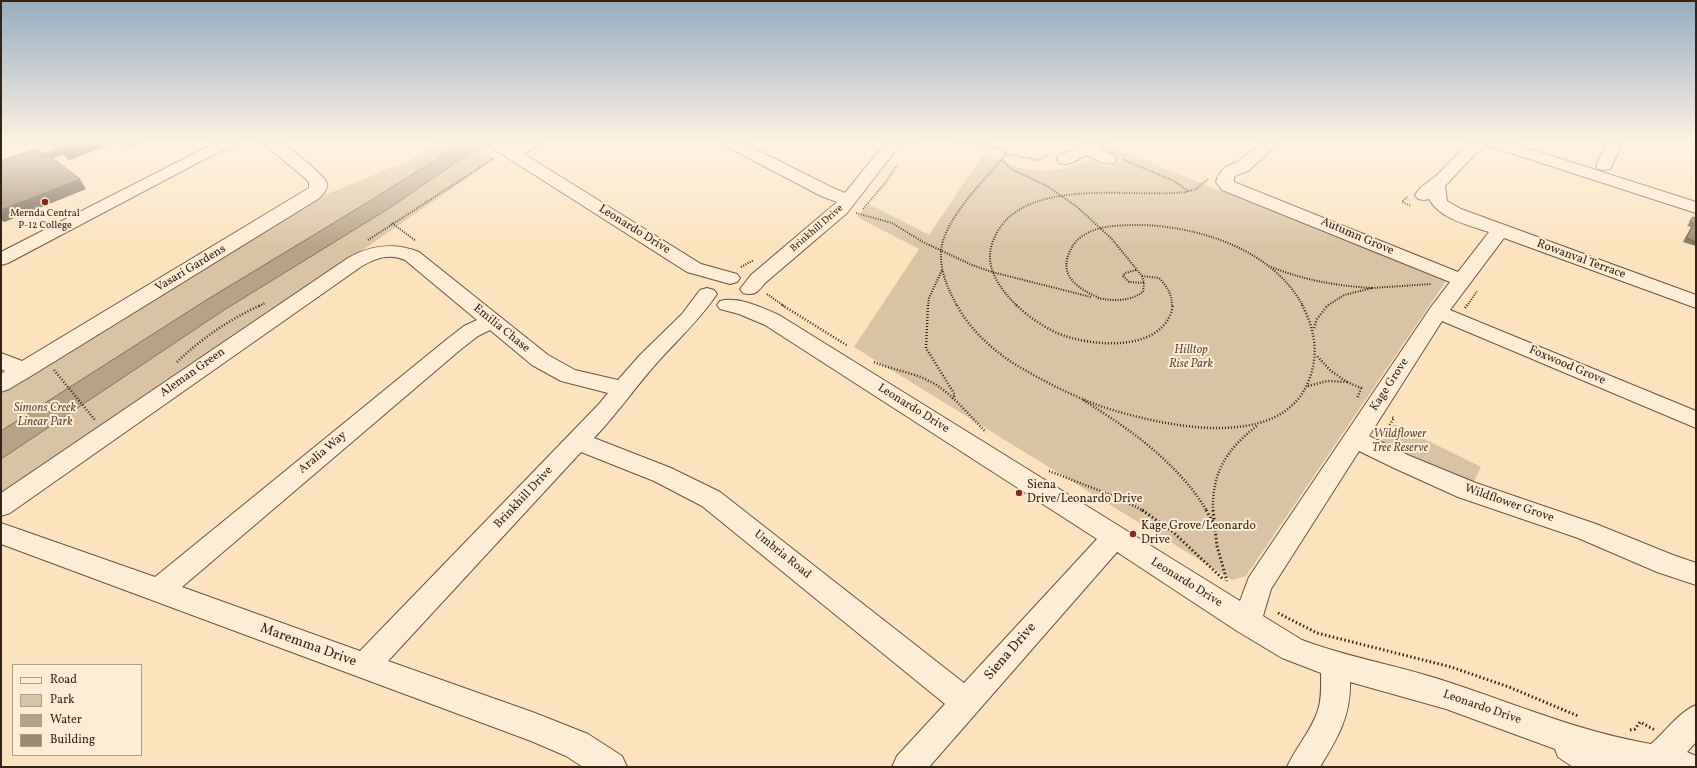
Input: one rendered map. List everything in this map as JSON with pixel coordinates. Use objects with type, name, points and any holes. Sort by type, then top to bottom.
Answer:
[{"type":"street","points":[[1,259],[159,177]]},
{"type":"street","name":"Vasari Gardens","points":[[1,384],[312,195],[318,189],[318,182],[314,177]]},
{"type":"street","name":"Leonardo Drive","points":[[549,177],[694,268],[746,276],[756,302],[772,320]]},
{"type":"street","points":[[798,177],[827,192],[845,205]]},
{"type":"street","name":"Brinkhill Drive","points":[[364,666],[578,441],[653,354],[682,328],[701,304],[712,284],[717,281],[746,276],[781,259],[845,205],[867,177]]},
{"type":"street","name":"Autumn Grove","points":[[1236,177],[1235,179],[1240,188],[1253,195],[1454,276]]},
{"type":"street","name":"Rowanval Terrace","points":[[1444,177],[1436,186],[1435,196],[1437,201],[1448,209],[1467,218],[1696,302]]},
{"type":"street","points":[[1602,177],[1696,208]]},
{"type":"street","points":[[1642,177],[1696,194]]},
{"type":"street","name":"Kage Grove","points":[[1248,604],[1438,312],[1454,276],[1500,230]]},
{"type":"street","name":"Emilia Chase","points":[[389,250],[405,252],[412,256],[522,347],[556,370],[584,380],[623,389]]},
{"type":"street","name":"Aleman Green","points":[[1,506],[355,262],[370,254],[389,250]]},
{"type":"street","name":"Leonardo Drive","points":[[694,268],[712,301],[745,309],[772,320],[1114,537],[1248,604],[1292,649],[1335,665],[1391,678],[1445,694],[1506,715],[1548,732],[1618,754],[1648,762],[1669,760],[1686,767]]},
{"type":"street","name":"Brinkhill Drive","points":[[682,328],[726,305],[741,302],[746,299],[746,276]]},
{"type":"street","name":"Foxwood Grove","points":[[1438,312],[1696,420]]},
{"type":"street","name":"Aralia Way","points":[[158,591],[457,341],[471,331],[491,321]]},
{"type":"street","points":[[1,360],[23,370]]},
{"type":"street","name":"Wildflower Grove","points":[[1355,439],[1402,462],[1467,490],[1587,531],[1666,564],[1696,574]]},
{"type":"street","name":"Umbria Road","points":[[578,441],[668,477],[710,499],[966,703]]},
{"type":"street","name":"Maremma Drive","points":[[1,533],[535,728],[577,745],[611,767]]},
{"type":"street","name":"Siena Drive","points":[[908,767],[1114,537]]},
{"type":"street","name":"Wildflower Grove","points":[[1666,564],[1696,584]]},
{"type":"street","points":[[1303,767],[1334,708],[1335,665]]},
{"type":"street","points":[[1648,762],[1676,742],[1696,719]]},
{"type":"street","name":"Leonardo Drive","points":[[1548,732],[1599,767]]},
{"type":"path","points":[[986,177],[974,191],[949,228],[940,251],[942,270],[950,295],[959,311],[971,326],[990,345],[1034,376],[1076,396],[1118,412],[1153,421],[1184,426],[1243,427],[1260,423],[1283,413],[1298,398],[1307,386],[1315,364],[1316,355],[1314,329],[1310,317],[1294,291],[1267,266],[1242,249],[1222,240],[1182,229],[1141,224],[1101,228],[1078,240],[1072,246],[1067,262],[1067,273],[1075,285],[1086,293],[1099,298]]},
{"type":"path","points":[[845,205],[892,223],[940,251],[992,272],[1113,301],[1132,298],[1143,292],[1144,282],[1142,276],[1101,228],[1063,196],[1029,177]]},
{"type":"path","points":[[1163,177],[1174,181],[1188,191]]},
{"type":"path","points":[[1142,276],[1159,278],[1168,288],[1172,297],[1173,306],[1171,315],[1166,323],[1156,332],[1144,338],[1116,344],[1069,338],[1054,332],[1031,318],[1003,291],[992,272],[990,249],[994,237],[1001,226],[1019,210],[1033,204],[1063,196],[1103,192],[1154,193],[1188,191],[1197,188],[1210,177]]},
{"type":"path","points":[[1407,197],[1402,202],[1416,207]]},
{"type":"path","points":[[392,223],[417,243]]},
{"type":"path","points":[[1267,266],[1288,274],[1322,283],[1372,288]]},
{"type":"path","points":[[942,270],[929,298],[926,348],[955,396],[952,399]]},
{"type":"path","points":[[1136,270],[1125,273],[1123,276],[1131,282],[1144,282]]},
{"type":"path","points":[[746,276],[768,286],[767,295],[850,347]]},
{"type":"path","points":[[1314,329],[1316,320],[1321,312],[1328,305],[1348,294],[1359,290],[1372,288],[1430,284],[1454,276]]},
{"type":"path","points":[[1307,386],[1327,381],[1347,382],[1331,371],[1316,355]]},
{"type":"path","points":[[869,359],[886,367],[919,376],[931,382],[952,399],[990,436]]},
{"type":"path","points":[[50,365],[94,419]]},
{"type":"path","points":[[1076,396],[1120,424],[1151,448],[1189,487],[1205,507],[1213,522]]},
{"type":"path","points":[[1048,470],[1115,497],[1152,516],[1167,526],[1212,570],[1227,582],[1216,543],[1213,522],[1213,490],[1222,463],[1239,439],[1260,423]]},
{"type":"path","points":[[1248,604],[1317,633],[1451,667],[1509,687],[1580,717]]},
{"type":"green space","name":"Simons Creek Linear Park","points":[[369,177],[469,177],[1,498],[1,394],[325,195]]},
{"type":"green space","name":"Hilltop Rise Park","points":[[968,177],[1186,177],[1446,281],[1246,576],[1232,580],[854,347],[919,249],[857,217],[869,204],[929,235]]},
{"type":"green space","name":"Wildflower Tree Reserve","points":[[1394,424],[1481,467],[1472,485],[1380,444]]},
{"type":"water","points":[[409,177],[435,177],[388,209],[224,310],[1,459],[1,431],[208,299]]},
{"type":"building","points":[[1,177],[77,177],[80,179],[1,210]]},
{"type":"building","points":[[1693,217],[1696,218],[1696,242],[1686,238],[1694,224],[1690,222]]},
{"type":"place","name":"Mernda Central P-12 College","points":[[45,202]]},
{"type":"place","name":"Siena Drive/Leonardo Drive","points":[[1019,493]]},
{"type":"place","name":"Kage Grove/Leonardo Drive","points":[[1133,534]]}]
